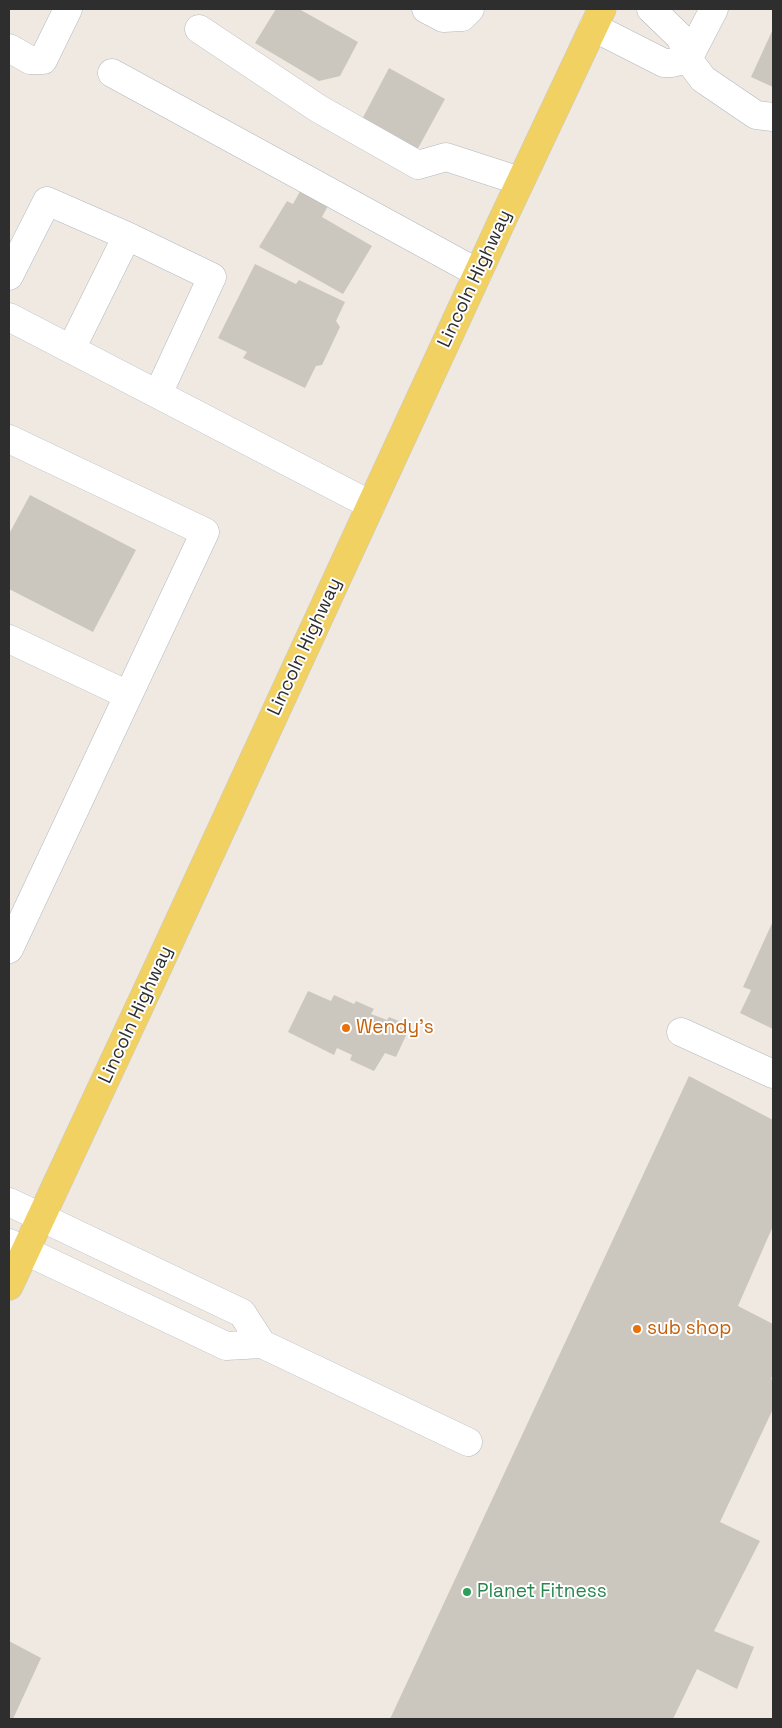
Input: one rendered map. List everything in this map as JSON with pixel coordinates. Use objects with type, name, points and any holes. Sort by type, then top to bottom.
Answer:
[{"type":"main road","name":"Lincoln Highway","points":[[9,1286],[17,1247],[41,1218],[520,181],[598,18]]},
{"type":"lane","points":[[9,48],[30,60],[43,60],[68,9]]},
{"type":"lane","points":[[426,9],[443,18],[462,17],[470,9]]},
{"type":"lane","points":[[651,9],[681,38],[688,59],[702,79],[756,115],[773,117]]},
{"type":"lane","points":[[598,18],[664,63],[672,63],[688,59],[714,9]]},
{"type":"lane","points":[[199,28],[319,109],[418,165],[446,157],[520,181]]},
{"type":"lane","points":[[112,73],[478,273]]},
{"type":"lane","points":[[9,276],[47,201],[127,236],[212,277],[158,394]]},
{"type":"lane","points":[[71,349],[127,236]]},
{"type":"lane","points":[[9,317],[371,504]]},
{"type":"lane","points":[[9,439],[205,532],[9,949]]},
{"type":"lane","points":[[9,639],[128,695]]},
{"type":"lane","points":[[681,1032],[773,1074]]},
{"type":"lane","points":[[9,1202],[242,1313],[262,1344]]},
{"type":"lane","points":[[17,1247],[226,1346],[262,1344],[468,1442]]},
{"type":"building","points":[[276,9],[299,9],[358,42],[340,76],[319,81],[255,43]]},
{"type":"building","points":[[773,29],[773,87],[751,77]]},
{"type":"building","points":[[389,68],[445,99],[416,152],[359,125]]},
{"type":"building","points":[[303,186],[331,200],[322,217],[372,246],[343,294],[259,247],[287,201],[293,204]]},
{"type":"building","points":[[255,264],[296,284],[299,280],[345,302],[336,321],[340,327],[322,365],[316,366],[305,388],[243,358],[247,352],[218,338]]},
{"type":"building","points":[[30,495],[136,550],[93,632],[9,589],[9,534]]},
{"type":"building","points":[[773,921],[773,1029],[740,1013],[751,990],[743,987]]},
{"type":"building","name":"Wendy's","points":[[308,991],[331,1001],[334,995],[354,1004],[356,1001],[374,1009],[371,1014],[387,1020],[389,1017],[399,1021],[398,1026],[408,1031],[396,1057],[385,1053],[374,1071],[350,1060],[352,1055],[337,1048],[334,1055],[288,1032]]},
{"type":"building","points":[[689,1076],[773,1120],[773,1226],[738,1306],[773,1324],[773,1374],[771,1379],[773,1380],[773,1409],[720,1522],[760,1541],[714,1631],[754,1647],[737,1689],[697,1669],[673,1719],[390,1719]]},
{"type":"building","points":[[9,1641],[41,1658],[13,1719],[9,1719]]},
{"type":"place","name":"Wendy's","points":[[346,1028]]},
{"type":"place","name":"sub shop","points":[[637,1329]]},
{"type":"place","name":"Planet Fitness","points":[[467,1592]]}]
